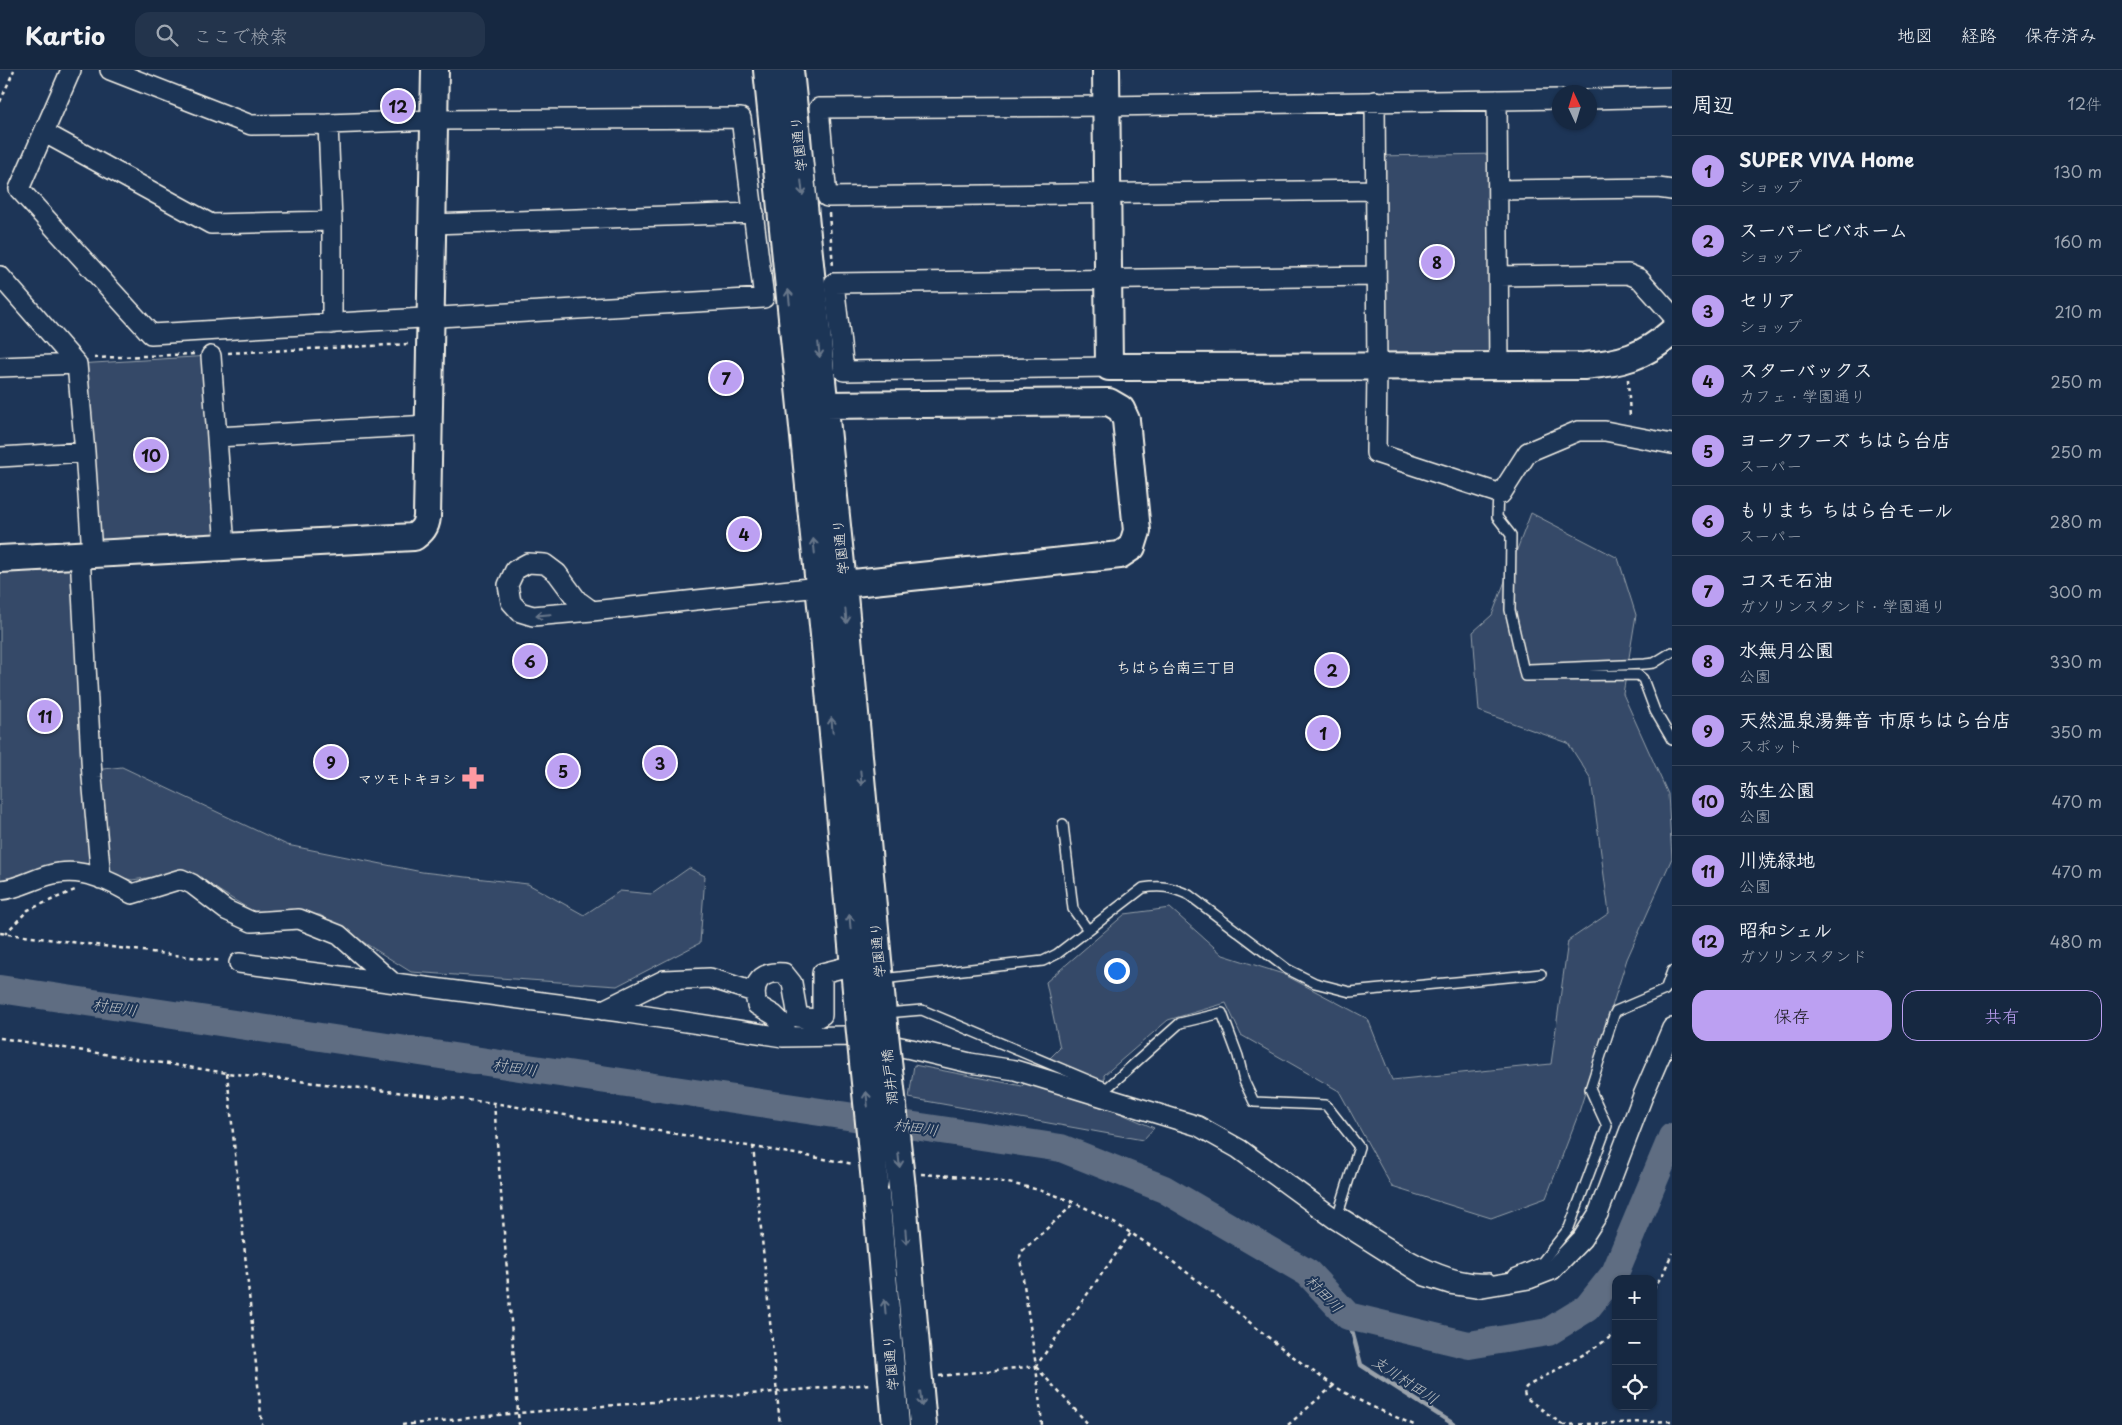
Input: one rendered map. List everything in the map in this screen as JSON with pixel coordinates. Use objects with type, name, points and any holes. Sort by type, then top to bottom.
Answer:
[{"type":"street","points":[[71,70],[19,189],[151,334],[764,298],[741,118],[435,120],[251,125],[110,70]]},
{"type":"street","points":[[0,559],[414,537],[422,532],[426,524],[429,425],[435,120],[434,70]]},
{"type":"street","name":"学園通り","points":[[767,70],[880,979],[875,1020]]},
{"type":"street","name":"学園通り","points":[[790,70],[825,405],[831,586],[854,965],[875,1020]]},
{"type":"street","points":[[1106,70],[1109,367]]},
{"type":"street","points":[[1597,99],[1672,98]]},
{"type":"street","points":[[1375,190],[827,196],[819,108],[1552,99]]},
{"type":"street","points":[[1497,100],[1499,368]]},
{"type":"street","points":[[1375,101],[1376,453],[1501,494],[1528,452],[1578,431],[1605,431],[1670,442]]},
{"type":"street","points":[[328,124],[332,220],[332,324]]},
{"type":"street","points":[[45,133],[211,224],[332,220]]},
{"type":"street","points":[[1498,190],[1658,188],[1672,190]]},
{"type":"street","points":[[432,224],[754,213]]},
{"type":"street","points":[[1499,276],[1628,274],[1640,279],[1672,315]]},
{"type":"street","points":[[0,276],[77,364],[85,452],[92,777],[101,879]]},
{"type":"street","points":[[1376,276],[834,283],[844,371],[1109,367],[1499,368],[1584,366],[1627,360],[1660,343],[1672,332]]},
{"type":"street","points":[[212,356],[225,547]]},
{"type":"street","points":[[0,368],[77,364]]},
{"type":"street","points":[[592,611],[1120,555],[1132,547],[1137,531],[1126,420],[1121,408],[1109,402],[825,405]]},
{"type":"street","points":[[217,438],[429,425]]},
{"type":"street","points":[[0,457],[85,452]]},
{"type":"street","points":[[0,890],[11,889],[59,872],[80,874],[110,881],[132,894],[181,879],[192,884],[226,910],[252,922],[299,918],[339,935],[392,982]]},
{"type":"street","points":[[239,963],[603,1010],[783,1037],[846,1036],[970,1063],[1015,1070],[1099,1094],[1198,1126],[1239,1149],[1335,1220],[1425,1276],[1450,1284],[1477,1288],[1529,1279],[1552,1270],[1582,1239],[1598,1214],[1644,1093],[1672,1028]]},
{"type":"street","points":[[783,1037],[785,1026],[774,1015],[757,1005],[754,992],[760,979],[773,972],[784,973],[792,983],[798,1017],[815,1019],[822,1014],[822,973],[854,965]]},
{"type":"street","points":[[603,1010],[664,980],[710,978],[754,992]]},
{"type":"street","name":"潤井戸橋","points":[[875,1020],[907,1180],[923,1425]]},
{"type":"street","name":"潤井戸橋","points":[[875,1020],[875,1182]]},
{"type":"street","name":"学園通り","points":[[875,1182],[896,1425]]},
{"type":"lane","points":[[1498,493],[1497,517],[1511,535],[1510,610],[1525,676],[1638,675],[1643,679],[1655,711],[1672,740]]},
{"type":"lane","points":[[1529,669],[1654,663],[1672,652]]},
{"type":"lane","points":[[1062,824],[1073,909],[1088,930]]},
{"type":"lane","points":[[880,979],[1043,961],[1057,954],[1143,888],[1160,885],[1175,889],[1189,896],[1287,969],[1315,983],[1350,992],[1541,974]]},
{"type":"lane","points":[[875,1020],[922,1010],[1107,1088],[1180,1023],[1222,1013],[1238,1056],[1244,1081],[1254,1102],[1326,1105],[1359,1148],[1339,1211],[1419,1259],[1445,1272],[1481,1279],[1503,1277],[1518,1273],[1542,1262],[1569,1228],[1607,1126],[1607,1121],[1592,1096],[1590,1089],[1614,1015],[1616,1011],[1664,990],[1672,971]]},
{"type":"path","points":[[0,102],[14,70]]},
{"type":"path","points":[[827,196],[834,283]]},
{"type":"path","points":[[1627,360],[1630,436]]},
{"type":"path","points":[[5,934],[28,910],[101,879]]},
{"type":"path","points":[[0,933],[239,963]]},
{"type":"path","points":[[0,1038],[226,1073],[494,1103],[854,1164]]},
{"type":"path","points":[[226,1073],[262,1425]]},
{"type":"path","points":[[494,1103],[519,1425]]},
{"type":"path","points":[[753,1146],[780,1425]]},
{"type":"path","points":[[907,1180],[970,1177],[1015,1185],[1075,1203],[1131,1233],[1168,1257],[1231,1308],[1334,1386],[1371,1406],[1414,1425]]},
{"type":"path","points":[[1042,1425],[1036,1366],[1020,1258],[1021,1252],[1025,1248],[1075,1203]]},
{"type":"path","points":[[1036,1366],[1131,1233]]},
{"type":"path","points":[[1657,1283],[1672,1253]]},
{"type":"path","points":[[1612,1335],[1593,1349],[1526,1387],[1524,1391],[1525,1397],[1563,1425],[1672,1421]]},
{"type":"path","points":[[1036,1366],[1089,1425]]},
{"type":"path","points":[[1288,1425],[1334,1386]]},
{"type":"path","points":[[402,1425],[776,1390]]},
{"type":"shaded area","points":[[1498,154],[1499,368],[1377,368],[1375,156]]},
{"type":"shaded area","points":[[211,356],[225,547],[92,553],[77,364]]},
{"type":"shaded area","points":[[1531,513],[1618,558],[1636,615],[1623,694],[1668,794],[1672,858],[1627,959],[1578,1115],[1546,1198],[1491,1218],[1392,1187],[1339,1091],[1241,1035],[1226,1003],[1168,1020],[1104,1075],[1106,1107],[1154,1128],[1143,1140],[909,1098],[914,1065],[1022,1086],[1060,1048],[1046,982],[1125,914],[1170,908],[1223,955],[1283,974],[1368,1019],[1392,1080],[1551,1064],[1568,941],[1609,913],[1591,779],[1568,743],[1479,711],[1473,632],[1492,615]]},
{"type":"shaded area","points":[[80,554],[94,770],[122,767],[287,845],[422,872],[528,884],[584,915],[620,891],[652,894],[689,868],[705,876],[700,943],[617,986],[411,972],[320,915],[252,911],[189,872],[132,880],[101,873],[59,873],[0,890],[0,559]]},
{"type":"waterway","name":"村田川","points":[[0,989],[1061,1148],[1164,1189],[1308,1273],[1348,1316],[1469,1345],[1548,1332],[1587,1308],[1615,1273],[1672,1137]]},
{"type":"waterway","name":"支川村田川","points":[[1348,1316],[1361,1365],[1455,1425]]},
{"type":"place","name":"昭和シェル","points":[[398,106]]},
{"type":"place","name":"水無月公園","points":[[1437,262]]},
{"type":"place","name":"コスモ石油","points":[[726,378]]},
{"type":"place","name":"弥生公園","points":[[151,455]]},
{"type":"place","name":"スターバックス","points":[[744,534]]},
{"type":"place","name":"もりまち ちはら台モール","points":[[530,661]]},
{"type":"place","name":"スーパービバホーム","points":[[1332,670]]},
{"type":"place","name":"川焼緑地","points":[[45,716]]},
{"type":"place","name":"SUPER VIVA Home","points":[[1323,733]]},
{"type":"place","name":"天然温泉湯舞音 市原ちはら台店","points":[[331,762]]},
{"type":"place","name":"セリア","points":[[660,763]]},
{"type":"place","name":"ヨークフーズ ちはら台店","points":[[563,771]]},
{"type":"place","name":"マツモトキヨシ","points":[[473,778]]},
{"type":"district","name":"ちはら台南三丁目","points":[[1176,666]]}]
